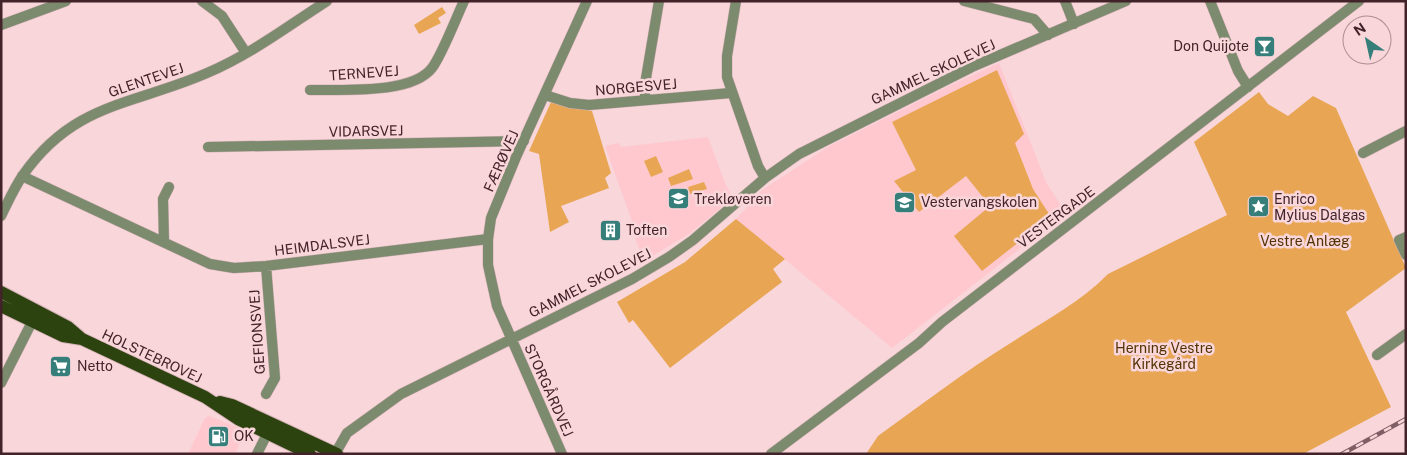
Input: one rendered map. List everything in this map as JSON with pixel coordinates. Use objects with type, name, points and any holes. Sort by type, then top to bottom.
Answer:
[{"type":"main road","name":"HOLSTEBROVEJ","points":[[1,292],[35,316]]},
{"type":"main road","name":"HOLSTEBROVEJ","points":[[1,306],[68,327],[82,339],[210,400],[240,420],[270,429],[335,454]]},
{"type":"main road","name":"HOLSTEBROVEJ","points":[[270,429],[310,454]]},
{"type":"street","points":[[1,25],[66,1]]},
{"type":"street","points":[[202,1],[222,16],[246,54]]},
{"type":"street","name":"GLENTEVEJ","points":[[1,216],[22,176],[50,144],[98,111],[208,73],[246,54],[327,1]]},
{"type":"street","name":"TERNEVEJ","points":[[310,90],[380,88],[406,84],[420,76],[432,68],[464,1]]},
{"type":"street","name":"FÆRØVEJ","points":[[511,338],[494,294],[488,265],[488,239],[491,218],[587,1]]},
{"type":"street","points":[[645,100],[645,84],[659,1]]},
{"type":"street","points":[[736,1],[727,56],[727,77],[758,166],[765,178]]},
{"type":"street","points":[[964,1],[1034,19],[1048,35]]},
{"type":"street","points":[[1065,1],[1074,24]]},
{"type":"street","name":"GAMMEL SKOLEVEJ","points":[[335,454],[347,433],[401,394],[632,279],[669,257],[693,240],[765,178],[799,154],[972,67],[1126,1]]},
{"type":"street","points":[[1210,1],[1238,71],[1248,87]]},
{"type":"street","name":"VESTERGADE","points":[[771,454],[919,343],[942,322],[1359,1]]},
{"type":"street","name":"NORGESVEJ","points":[[545,95],[570,104],[589,105],[731,92]]},
{"type":"street","points":[[1363,153],[1406,131]]},
{"type":"street","name":"VIDARSVEJ","points":[[208,147],[524,141]]},
{"type":"street","name":"HEIMDALSVEJ","points":[[22,176],[210,264],[234,268],[266,266],[488,239]]},
{"type":"street","points":[[164,242],[163,199],[169,187]]},
{"type":"street","points":[[1406,236],[1399,240],[1406,255]]},
{"type":"street","name":"GEFIONSVEJ","points":[[266,266],[275,378],[266,394]]},
{"type":"street","points":[[1,382],[35,316]]},
{"type":"street","points":[[1377,355],[1406,334]]},
{"type":"street","name":"STORGÅRDVEJ","points":[[511,338],[562,454]]},
{"type":"street","points":[[257,454],[270,429]]},
{"type":"shaded area","name":"Vestervangskolen","points":[[999,63],[1047,184],[1066,213],[892,348],[736,219],[762,190],[828,147]]},
{"type":"shaded area","name":"Trekløveren","points":[[708,137],[726,185],[733,198],[689,234],[644,261],[630,225],[633,224],[605,146],[619,143],[621,147]]},
{"type":"shaded area","points":[[209,416],[239,428],[240,443],[235,454],[188,454],[205,418]]},
{"type":"green space","points":[[442,7],[446,13],[438,18],[441,23],[419,34],[414,25]]},
{"type":"green space","points":[[997,70],[1024,134],[1015,143],[1033,189],[1051,217],[982,271],[954,236],[990,206],[966,176],[919,212],[894,181],[916,170],[892,122]]},
{"type":"green space","name":"Herning Vestre Kirkegård","points":[[1259,92],[1268,104],[1288,116],[1313,96],[1336,108],[1406,268],[1346,312],[1391,407],[1303,454],[866,454],[878,436],[976,366],[1073,303],[1108,274],[1227,215],[1194,142]]},
{"type":"green space","points":[[551,102],[592,111],[611,173],[605,178],[609,188],[561,206],[569,222],[550,232],[539,154],[529,151]]},
{"type":"green space","points":[[656,156],[663,172],[651,177],[644,161]]},
{"type":"green space","points":[[689,169],[693,179],[671,186],[668,178]]},
{"type":"green space","points":[[704,182],[707,189],[690,194],[688,187]]},
{"type":"green space","points":[[736,219],[785,259],[773,269],[782,282],[670,368],[633,320],[629,323],[617,302],[685,262]]},
{"type":"railway","points":[[1342,454],[1406,419]]},
{"type":"place","name":"Don Quijote","points":[[1265,46]]},
{"type":"place","name":"Trekløveren","points":[[678,199]]},
{"type":"place","name":"Vestervangskolen","points":[[905,202]]},
{"type":"place","name":"Enrico Mylius Dalgas","points":[[1258,207]]},
{"type":"place","name":"Toften","points":[[610,230]]},
{"type":"place","name":"Netto","points":[[61,366]]},
{"type":"place","name":"OK","points":[[218,436]]},
{"type":"park label","name":"Vestre Anlæg","points":[[1305,241]]}]
